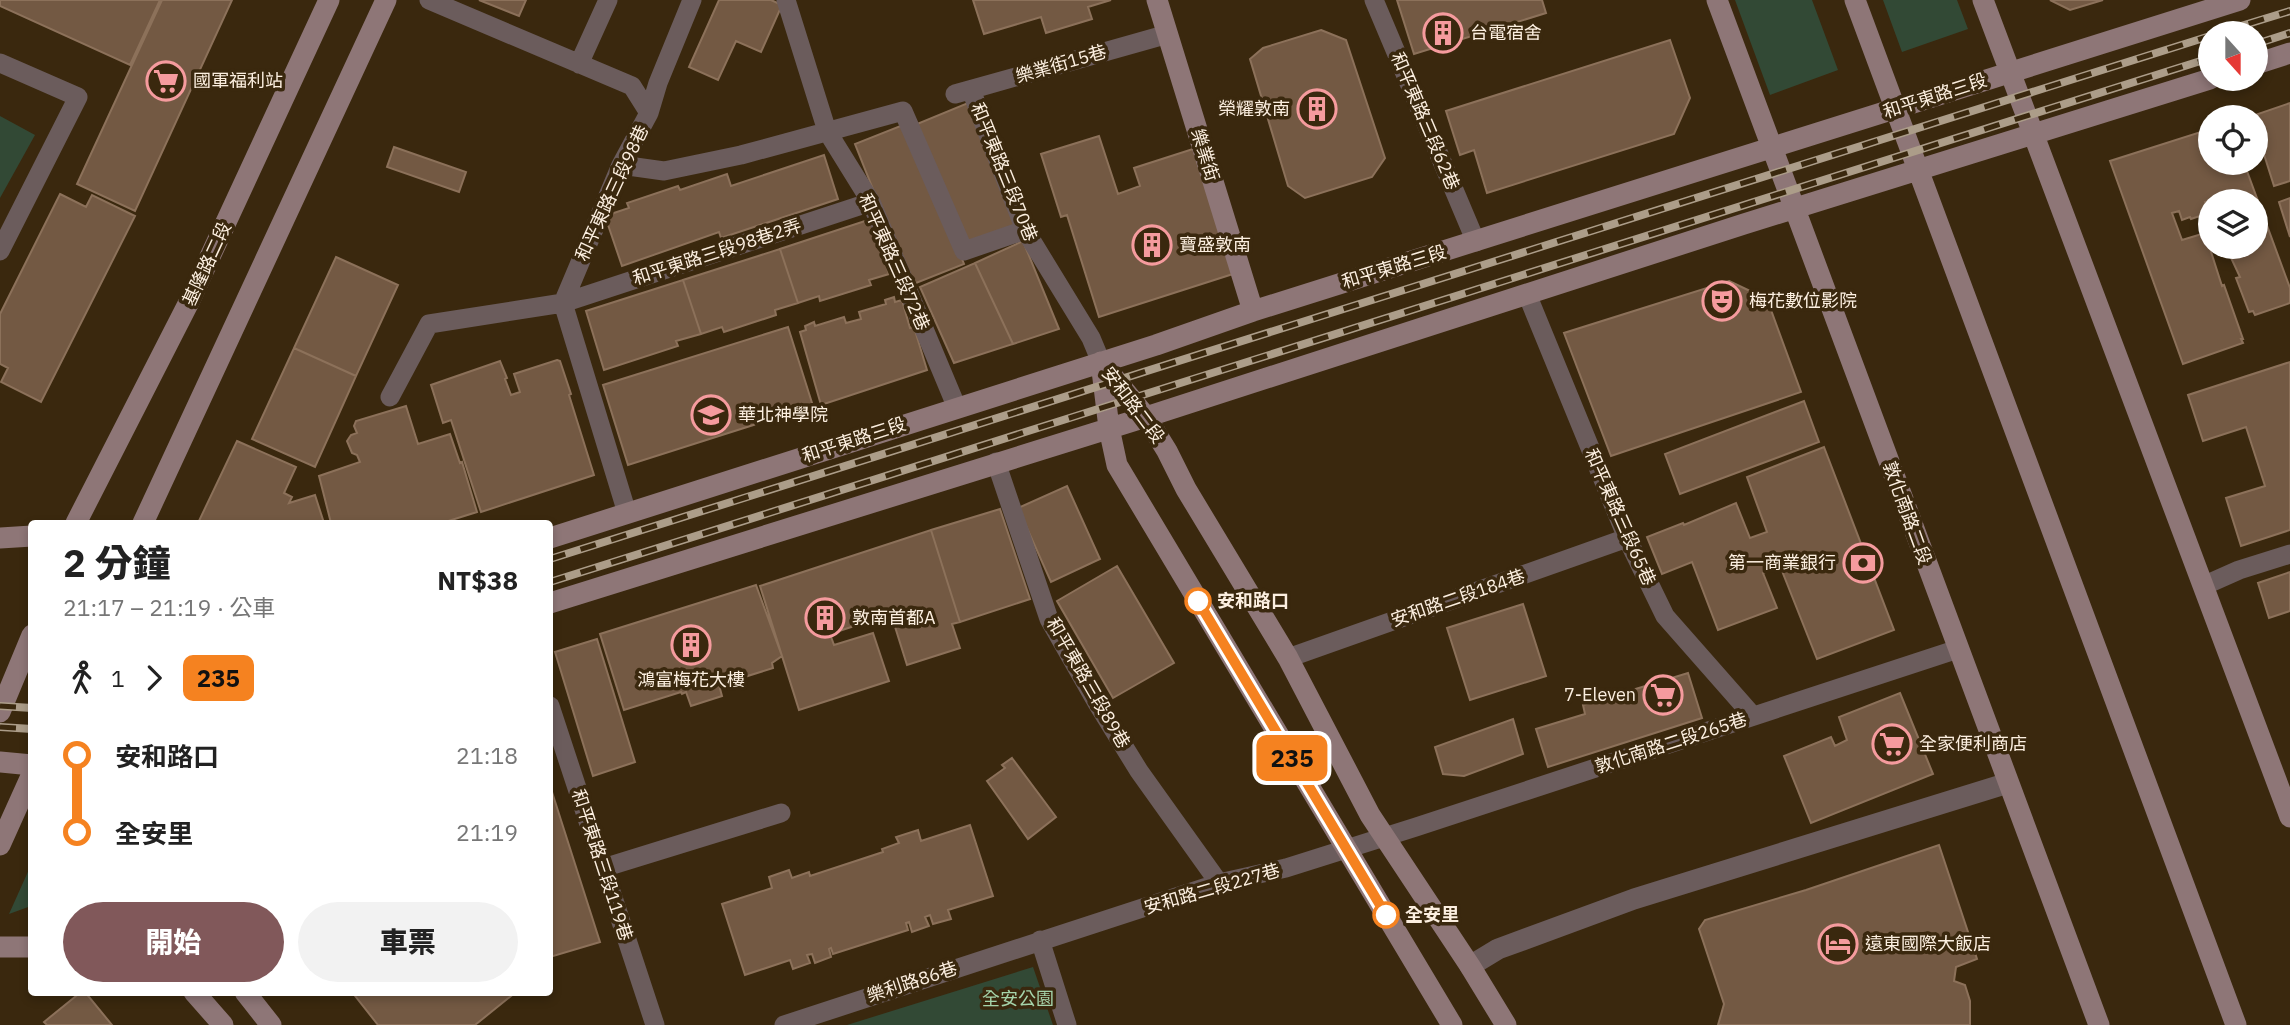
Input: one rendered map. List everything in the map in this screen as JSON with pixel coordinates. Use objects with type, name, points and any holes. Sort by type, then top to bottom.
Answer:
[{"type":"main road","name":"基隆路二段","points":[[78,520],[189,302],[329,0]]},
{"type":"main road","points":[[145,520],[386,0]]},
{"type":"main road","name":"樂業街","points":[[1157,0],[1253,311]]},
{"type":"main road","name":"敦化南路二段","points":[[1717,0],[2099,1025]]},
{"type":"main road","points":[[1855,0],[2236,1025]]},
{"type":"main road","points":[[1983,0],[2203,586],[2288,804]]},
{"type":"main road","name":"和平東路三段","points":[[553,537],[1156,345],[1253,311],[2240,0]]},
{"type":"main road","points":[[2268,60],[2290,53]]},
{"type":"main road","points":[[553,602],[2198,83]]},
{"type":"main road","name":"安和路二段","points":[[1101,362],[1146,417],[1167,451],[1186,489],[1289,658],[1384,837],[1506,1025]]},
{"type":"main road","name":"安和路二段","points":[[1101,362],[1109,428],[1117,465],[1452,1025]]},
{"type":"main road","points":[[0,538],[28,536]]},
{"type":"main road","points":[[0,712],[28,646]]},
{"type":"main road","points":[[0,762],[28,765]]},
{"type":"main road","points":[[0,845],[28,783]]},
{"type":"main road","points":[[0,947],[28,947]]},
{"type":"main road","points":[[198,996],[223,1025]]},
{"type":"main road","points":[[248,996],[271,1025]]},
{"type":"street","points":[[1470,966],[1498,949],[1634,899],[2008,783]]},
{"type":"lane","name":"和平東路三段98巷","points":[[429,0],[632,86],[649,113],[621,165],[563,303]]},
{"type":"lane","points":[[579,64],[608,0]]},
{"type":"lane","points":[[649,113],[658,83],[692,0]]},
{"type":"lane","name":"和平東路三段72巷","points":[[786,0],[827,131],[871,202],[957,408]]},
{"type":"lane","name":"和平東路三段62巷","points":[[1374,0],[1476,242]]},
{"type":"lane","name":"樂業街15巷","points":[[963,92],[1168,34]]},
{"type":"lane","points":[[0,63],[78,97],[0,251]]},
{"type":"lane","name":"和平東路三段70巷","points":[[963,92],[1024,230],[1091,338],[1101,362]]},
{"type":"lane","points":[[621,165],[664,171],[741,155],[903,111],[964,251],[1024,230]]},
{"type":"lane","name":"和平東路三段98巷2弄","points":[[390,397],[429,324],[563,303],[871,202]]},
{"type":"lane","name":"和平東路三段65巷","points":[[1527,294],[1627,538],[1665,616],[1753,716]]},
{"type":"lane","points":[[563,303],[627,513]]},
{"type":"lane","name":"和平東路三段89巷","points":[[996,462],[1049,620],[1139,771],[1219,883]]},
{"type":"lane","name":"安和路二段184巷","points":[[1289,658],[1627,538]]},
{"type":"lane","points":[[2203,586],[2239,570],[2290,554]]},
{"type":"lane","name":"敦化南路二段265巷","points":[[1384,837],[1958,649]]},
{"type":"lane","name":"和平東路三段119巷","points":[[553,715],[655,1025]]},
{"type":"lane","points":[[603,868],[781,813]]},
{"type":"lane","name":"安和路二段227巷","points":[[1040,940],[1219,883],[1286,868],[1384,837]]},
{"type":"lane","points":[[1040,940],[1066,1025]]},
{"type":"lane","name":"樂利路86巷","points":[[784,1025],[1040,940]]},
{"type":"green space","points":[[1735,0],[1812,0],[1838,70],[1770,95]]},
{"type":"green space","points":[[1883,0],[1957,0],[1968,29],[1902,52]]},
{"type":"green space","points":[[0,116],[35,135],[0,198]]},
{"type":"green space","points":[[28,872],[28,907],[9,914]]},
{"type":"green space","name":"全安公園","points":[[1033,967],[1053,1025],[847,1025]]},
{"type":"building","points":[[0,0],[160,0],[130,65],[0,6]]},
{"type":"building","points":[[162,0],[232,0],[135,211],[77,184]]},
{"type":"building","points":[[479,0],[526,0],[519,16]]},
{"type":"building","points":[[719,0],[771,0],[782,5],[761,52],[736,41],[718,80],[689,67]]},
{"type":"building","points":[[973,0],[1111,0],[1088,7],[1092,19],[1046,33],[1041,17],[984,34]]},
{"type":"building","name":"台電宿舍","points":[[1397,0],[1542,0],[1546,13],[1414,54]]},
{"type":"building","points":[[2050,0],[2103,0],[2070,10]]},
{"type":"building","name":"榮耀敦南","points":[[1321,30],[1346,40],[1385,158],[1372,177],[1305,198],[1288,186],[1250,59],[1263,48]]},
{"type":"building","points":[[1670,40],[1690,98],[1674,134],[1487,193],[1474,150],[1460,155],[1446,111]]},
{"type":"building","points":[[968,103],[1019,224],[965,248],[917,124]]},
{"type":"building","points":[[2290,103],[2290,181],[2274,186],[2268,167],[2268,111]]},
{"type":"building","points":[[908,123],[964,264],[911,285],[855,144]]},
{"type":"building","points":[[2198,133],[2198,175],[2248,175],[2254,189],[2198,189],[2198,217],[2182,220],[2179,211],[2172,213],[2182,240],[2198,235],[2198,259],[2213,259],[2243,343],[2183,364],[2110,161]]},
{"type":"building","name":"寶盛敦南","points":[[1099,136],[1118,194],[1140,186],[1134,168],[1196,148],[1236,273],[1099,317],[1067,215],[1061,217],[1041,154]]},
{"type":"building","points":[[394,147],[466,172],[459,192],[387,167]]},
{"type":"building","points":[[824,155],[838,199],[721,238],[719,232],[622,266],[605,216],[629,208],[627,203],[678,186],[680,190],[727,174],[731,186]]},
{"type":"building","points":[[60,194],[86,207],[92,195],[135,216],[41,402],[1,382],[8,368],[0,364],[0,314]]},
{"type":"building","points":[[2290,198],[2290,237],[2279,202]]},
{"type":"building","points":[[871,219],[889,274],[869,280],[871,285],[820,301],[819,296],[798,303],[780,249]]},
{"type":"building","points":[[2268,228],[2290,288],[2290,303],[2255,315],[2253,311],[2249,312],[2236,278],[2240,277],[2232,259],[2268,259]]},
{"type":"building","points":[[1023,241],[1059,329],[1013,344],[975,263]]},
{"type":"building","points":[[780,249],[798,303],[775,310],[776,315],[724,332],[722,327],[701,334],[683,280]]},
{"type":"building","points":[[336,257],[398,285],[356,376],[294,348]]},
{"type":"building","points":[[975,263],[1013,344],[954,363],[920,287]]},
{"type":"building","points":[[683,280],[701,334],[676,341],[678,346],[604,370],[586,311]]},
{"type":"building","points":[[1729,281],[1767,299],[1801,392],[1611,456],[1564,333]]},
{"type":"building","points":[[894,297],[895,302],[902,300],[910,328],[914,327],[927,370],[821,405],[800,332],[814,322],[815,326],[844,317],[846,323],[861,319],[859,312],[886,304],[885,300]]},
{"type":"building","points":[[788,327],[813,406],[628,465],[603,385]]},
{"type":"building","points":[[294,348],[356,376],[315,467],[252,439]]},
{"type":"building","points":[[500,361],[511,395],[520,392],[514,374],[560,361],[571,394],[569,395],[594,475],[481,512],[451,420],[443,423],[431,385]]},
{"type":"building","points":[[2290,362],[2290,530],[2241,546],[2226,498],[2265,486],[2246,427],[2203,441],[2188,395]]},
{"type":"building","points":[[1804,401],[1819,442],[1680,494],[1665,454]]},
{"type":"building","points":[[406,406],[418,444],[450,434],[460,463],[462,462],[477,512],[452,520],[330,520],[319,476],[360,462],[347,441],[351,435],[357,433],[354,426],[356,421]]},
{"type":"building","points":[[237,441],[296,467],[284,493],[292,497],[289,503],[315,495],[323,520],[199,520]]},
{"type":"building","points":[[1824,447],[1894,630],[1817,659],[1780,566],[1763,573],[1777,608],[1718,630],[1692,562],[1662,574],[1647,537],[1736,503],[1750,538],[1767,532],[1747,477]]},
{"type":"building","points":[[1067,486],[1100,559],[1051,582],[1018,508]]},
{"type":"building","points":[[1000,509],[1030,599],[960,622],[931,530]]},
{"type":"building","name":"敦南首都A","points":[[931,530],[960,622],[952,624],[960,648],[907,665],[891,614],[830,634],[834,645],[873,633],[889,681],[799,710],[760,586]]},
{"type":"building","points":[[1117,566],[1174,663],[1113,698],[1057,601]]},
{"type":"building","points":[[2290,572],[2290,611],[2269,618],[2258,583]]},
{"type":"building","name":"鴻富梅花大樓","points":[[756,585],[782,656],[772,663],[773,668],[719,685],[722,696],[691,706],[686,692],[681,692],[624,710],[600,634]]},
{"type":"building","points":[[1523,604],[1546,676],[1470,700],[1447,628]]},
{"type":"building","points":[[597,639],[635,762],[593,776],[555,652]]},
{"type":"building","points":[[1688,673],[1702,718],[1548,767],[1536,729],[1585,714],[1583,705]]},
{"type":"building","points":[[1900,693],[1933,774],[1811,823],[1784,756],[1831,737],[1835,746],[1847,740],[1839,717]]},
{"type":"building","points":[[1513,719],[1523,754],[1464,776],[1443,774],[1435,747]]},
{"type":"building","points":[[1012,758],[1056,817],[1028,839],[987,781],[1005,768],[1002,765]]},
{"type":"building","points":[[553,795],[600,942],[553,956]]},
{"type":"building","points":[[970,825],[993,896],[948,910],[951,919],[933,924],[930,915],[925,917],[929,926],[912,932],[909,922],[906,923],[908,930],[833,954],[831,948],[831,957],[815,963],[812,954],[807,955],[810,963],[793,969],[790,960],[745,975],[722,904],[772,888],[769,877],[789,870],[792,878],[809,872],[810,876],[883,852],[882,849],[899,843],[896,837],[918,830],[921,841]]},
{"type":"building","name":"遠東國際大飯店","points":[[1939,845],[1977,959],[1956,967],[1954,981],[1965,985],[1970,1001],[1970,1025],[1718,1025],[1724,1004],[1699,929],[1705,920],[1806,890]]},
{"type":"building","points":[[76,996],[88,996],[112,1025],[47,1025],[44,1022]]},
{"type":"building","points":[[355,996],[511,996],[475,1025],[378,1025]]},
{"type":"railway","points":[[2257,21],[2290,11]]},
{"type":"railway","points":[[2268,40],[2290,33]]},
{"type":"railway","points":[[553,558],[2198,40]]},
{"type":"railway","points":[[553,581],[2198,62]]},
{"type":"railway","points":[[0,706],[28,708]]},
{"type":"railway","points":[[0,727],[28,729]]},
{"type":"bus line","name":"235","points":[[1198,601],[1386,915]]},
{"type":"place","name":"台電宿舍","points":[[1443,33]]},
{"type":"place","name":"國軍福利站","points":[[166,81]]},
{"type":"place","name":"榮耀敦南","points":[[1317,109]]},
{"type":"place","name":"寶盛敦南","points":[[1152,245]]},
{"type":"place","name":"梅花數位影院","points":[[1722,301]]},
{"type":"place","name":"華北神學院","points":[[711,415]]},
{"type":"place","name":"第一商業銀行","points":[[1863,563]]},
{"type":"place","name":"安和路口","points":[[1198,601]]},
{"type":"place","name":"敦南首都A","points":[[825,618]]},
{"type":"place","name":"鴻富梅花大樓","points":[[691,645]]},
{"type":"place","name":"7-Eleven","points":[[1663,695]]},
{"type":"place","name":"全家便利商店","points":[[1892,744]]},
{"type":"place","name":"全安里","points":[[1386,915]]},
{"type":"place","name":"遠東國際大飯店","points":[[1838,944]]}]
